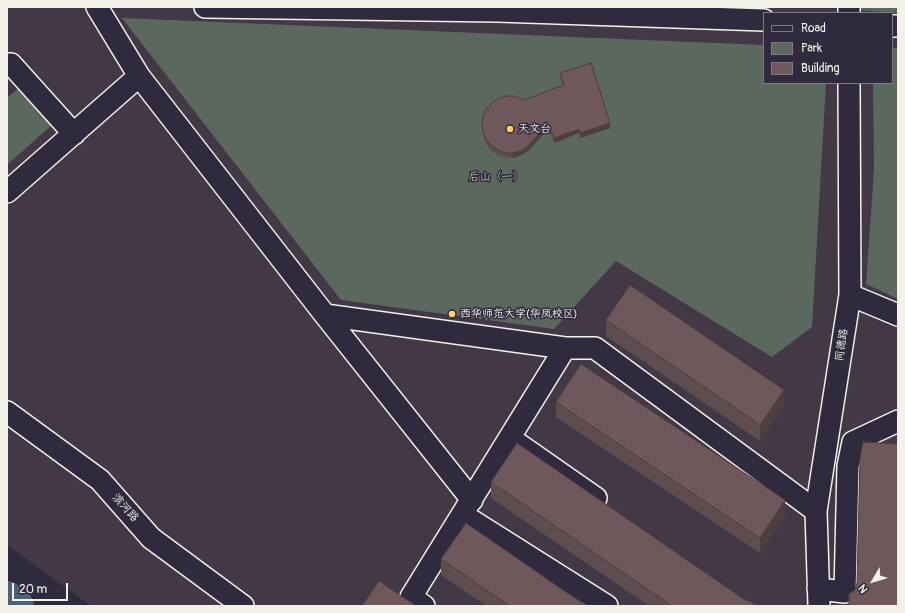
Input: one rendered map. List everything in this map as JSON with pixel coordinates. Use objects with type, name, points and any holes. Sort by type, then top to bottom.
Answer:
[{"type":"street","points":[[97,7],[139,76],[325,315],[467,508],[607,606]]},
{"type":"street","points":[[205,7],[497,9],[763,20]]},
{"type":"street","points":[[7,64],[11,64],[74,134]]},
{"type":"street","points":[[7,192],[139,76]]},
{"type":"street","name":"同德路","points":[[819,597],[816,511],[850,295],[849,84]]},
{"type":"street","points":[[850,295],[898,315]]},
{"type":"street","points":[[325,315],[565,348],[595,348],[816,511]]},
{"type":"street","points":[[424,606],[411,597],[565,348]]},
{"type":"street","name":"滨河路","points":[[7,412],[100,480],[151,538],[243,606]]},
{"type":"street","points":[[819,597],[845,592],[848,466],[853,442],[898,421]]},
{"type":"street","points":[[510,438],[615,511]]},
{"type":"shaded area","name":"西华师范大学(华凤校区)","points":[[7,7],[898,7],[898,606],[91,606],[7,545]]},
{"type":"green space","points":[[858,7],[898,7],[898,13],[893,12],[858,10]]},
{"type":"green space","name":"后山（一）","points":[[122,18],[763,45],[763,84],[826,84],[812,327],[772,357],[616,261],[554,329],[341,300]]},
{"type":"green space","points":[[893,48],[898,48],[898,299],[866,284],[874,170],[873,84],[893,84]]},
{"type":"green space","points":[[21,86],[54,123],[7,165],[7,98]]},
{"type":"building","points":[[591,63],[610,123],[580,133],[579,129],[554,138],[548,124],[528,146],[521,151],[513,153],[505,153],[498,150],[486,139],[483,132],[483,116],[487,108],[492,103],[499,98],[507,96],[515,96],[524,100],[564,85],[560,73]]},
{"type":"building","points":[[630,285],[784,390],[760,425],[606,320]]},
{"type":"building","points":[[581,364],[785,500],[760,538],[556,402]]},
{"type":"building","points":[[863,442],[898,444],[898,606],[849,605],[849,594],[855,590],[857,583],[860,458]]},
{"type":"building","points":[[517,443],[745,600],[756,606],[672,606],[491,482]]},
{"type":"building","points":[[466,523],[586,606],[510,606],[441,559]]},
{"type":"building","points":[[379,581],[416,606],[362,606]]},
{"type":"waterway","points":[[7,598],[17,606]]},
{"type":"place","name":"天文台","points":[[510,129]]},
{"type":"place","name":"西华师范大学(华凤校区)","points":[[452,314]]}]
